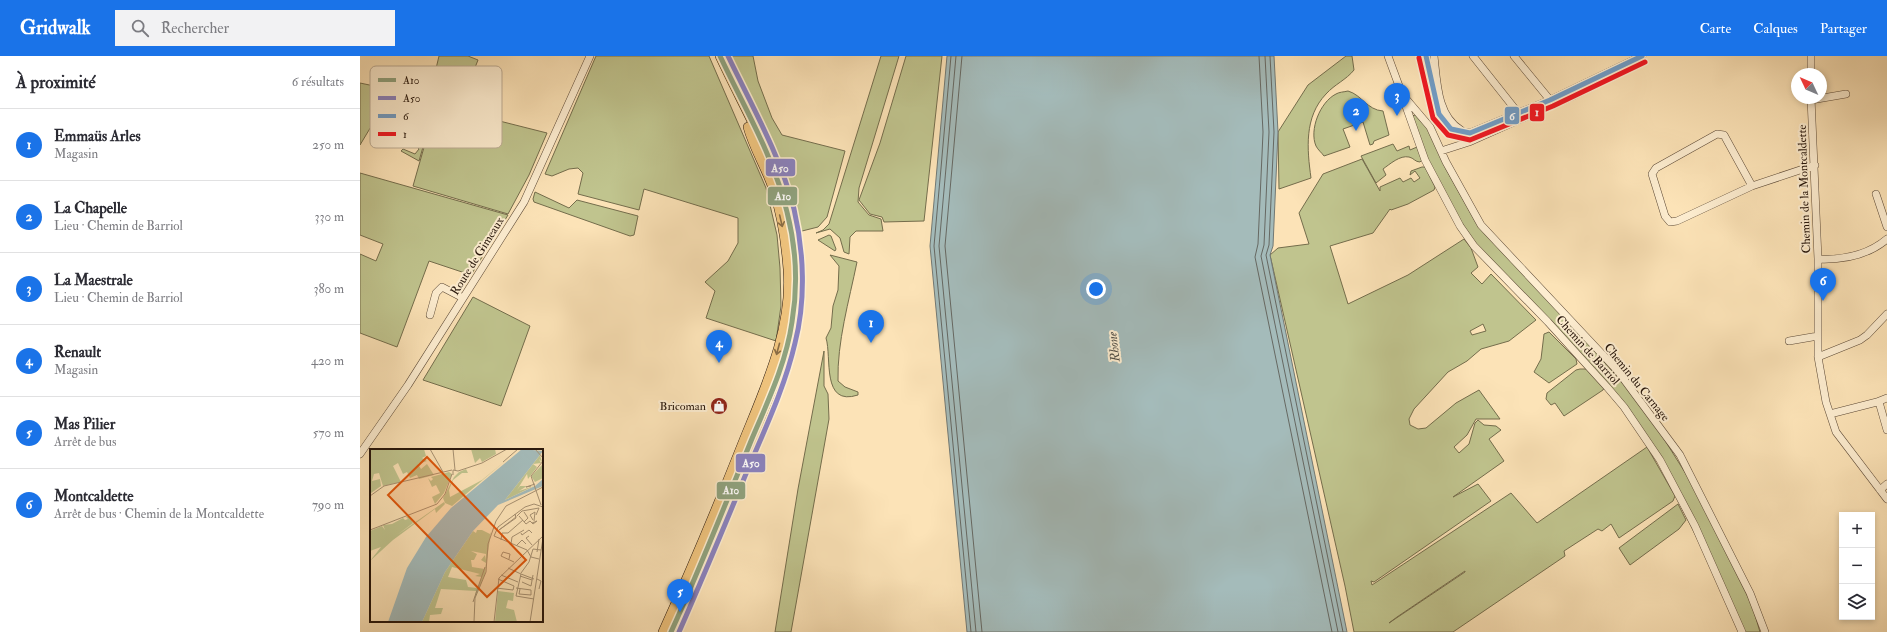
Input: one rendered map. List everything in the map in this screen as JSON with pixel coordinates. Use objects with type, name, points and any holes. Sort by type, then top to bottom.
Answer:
[{"type":"main road","points":[[671,632],[722,514],[774,383],[784,357],[792,325],[795,277],[793,240],[787,211],[766,154],[720,56]]},
{"type":"main road","points":[[663,632],[728,479],[772,370],[778,350],[786,308],[788,270],[784,235],[774,192],[749,130],[742,104]]},
{"type":"street","name":"Route de Gimeaux","points":[[360,454],[408,384],[524,202],[590,56]]},
{"type":"street","name":"Chemin de Barriol","points":[[1388,56],[1402,94],[1411,113],[1425,160],[1460,226],[1474,246],[1548,322],[1624,407],[1660,460],[1695,526],[1742,632]]},
{"type":"street","points":[[1426,56],[1439,114],[1451,129],[1467,133],[1550,100],[1640,57]]},
{"type":"street","points":[[1434,56],[1444,112],[1452,123],[1467,133],[1468,142]]},
{"type":"street","points":[[1473,56],[1518,114]]},
{"type":"street","points":[[1514,56],[1550,100]]},
{"type":"street","points":[[1811,56],[1811,68]]},
{"type":"street","points":[[1441,151],[1468,142],[1575,95],[1629,68],[1640,57]]},
{"type":"street","name":"Chemin du Carnage","points":[[1402,94],[1430,127],[1441,151],[1481,225],[1617,370],[1680,455],[1750,593],[1765,632]]},
{"type":"street","points":[[1827,97],[1846,94]]},
{"type":"street","name":"Chemin de la Montcaldette","points":[[1811,104],[1818,259],[1818,357],[1830,414],[1836,432],[1887,499]]},
{"type":"street","points":[[1752,186],[1724,135],[1716,134],[1656,168],[1652,174],[1665,216],[1670,222],[1677,221],[1752,186],[1814,165]]},
{"type":"street","points":[[1876,194],[1887,227]]},
{"type":"street","points":[[1818,259],[1835,260],[1853,257],[1880,245],[1887,239]]},
{"type":"street","points":[[430,315],[436,293],[442,288],[463,298]]},
{"type":"street","points":[[1818,357],[1867,336],[1887,314]]},
{"type":"street","points":[[1789,341],[1818,336]]},
{"type":"street","points":[[1830,414],[1879,402],[1887,398]]},
{"type":"street","points":[[1879,402],[1887,430]]},
{"type":"street","points":[[1880,490],[1887,484]]},
{"type":"green space","points":[[439,56],[468,56],[478,60],[476,66],[437,66]]},
{"type":"green space","points":[[596,56],[709,56],[766,188],[777,235],[780,268],[781,306],[776,341],[706,318],[715,291],[705,282],[728,261],[738,243],[738,218],[644,189],[639,210],[578,194],[583,173],[578,168],[569,169],[552,176],[545,174]]},
{"type":"green space","points":[[730,56],[753,56],[758,81],[772,118],[782,135],[845,151],[827,217],[818,227],[798,232],[793,201]]},
{"type":"green space","points":[[881,56],[899,56],[859,188],[858,202],[869,215],[881,219],[883,231],[856,231],[850,237],[849,254],[844,252],[840,238],[830,229],[816,233],[823,230],[829,224]]},
{"type":"green space","points":[[906,56],[942,56],[924,221],[884,222],[882,217],[870,214],[859,200],[880,143]]},
{"type":"green space","points":[[1346,56],[1352,56],[1354,70],[1348,77],[1333,87],[1326,94],[1319,103],[1311,123],[1308,145],[1311,178],[1279,189],[1278,132],[1308,85]]},
{"type":"green space","points":[[360,83],[370,85],[370,128],[360,145]]},
{"type":"green space","points":[[1348,91],[1373,108],[1383,111],[1389,135],[1374,141],[1373,144],[1370,145],[1363,122],[1343,129],[1350,147],[1324,156],[1316,146],[1314,140],[1317,117],[1325,103],[1330,98],[1337,93]]},
{"type":"green space","points":[[1415,115],[1428,129],[1446,169],[1479,228],[1579,333],[1631,393],[1659,431],[1691,482],[1752,605],[1760,632],[1745,632],[1643,432],[1467,234],[1429,163],[1412,116]]},
{"type":"green space","points":[[502,122],[547,133],[529,175],[508,214],[413,186],[424,148],[502,148]]},
{"type":"green space","points":[[1393,144],[1397,151],[1409,146],[1410,150],[1417,147],[1422,160],[1418,162],[1411,158],[1402,157],[1392,162],[1383,169],[1386,175],[1376,183],[1361,156]]},
{"type":"green space","points":[[418,148],[423,148],[419,161],[401,151],[403,149],[415,154],[419,149]]},
{"type":"green space","points":[[1362,159],[1380,191],[1380,187],[1400,178],[1403,182],[1411,178],[1414,182],[1420,178],[1415,171],[1410,175],[1411,171],[1422,167],[1425,167],[1435,187],[1434,190],[1408,204],[1391,210],[1390,209],[1373,233],[1330,246],[1348,304],[1408,275],[1464,239],[1471,248],[1478,267],[1471,273],[1482,284],[1491,274],[1536,320],[1509,341],[1481,349],[1467,361],[1448,372],[1414,409],[1409,419],[1410,425],[1418,429],[1426,428],[1456,403],[1479,390],[1500,419],[1476,419],[1467,435],[1454,447],[1459,453],[1469,444],[1475,423],[1478,420],[1484,425],[1496,426],[1501,430],[1489,439],[1504,461],[1453,497],[1478,484],[1491,501],[1374,582],[1371,581],[1372,585],[1511,493],[1537,523],[1647,447],[1675,496],[1673,501],[1619,538],[1611,524],[1602,531],[1598,529],[1564,551],[1565,556],[1453,632],[1354,632],[1345,586],[1270,255],[1278,248],[1309,244],[1299,213],[1323,174]],"holes":[[[1483,324],[1486,331],[1472,335],[1470,331]],[[1465,572],[1389,623],[1397,617]]]},
{"type":"green space","points":[[360,173],[508,215],[471,275],[429,261],[397,347],[360,333],[360,254],[376,261],[383,244],[360,235]]},
{"type":"green space","points":[[535,192],[569,208],[577,200],[638,216],[634,235],[630,236],[534,202],[533,199]]},
{"type":"green space","points":[[829,235],[831,236],[836,249],[835,251],[818,240]]},
{"type":"green space","points":[[830,255],[857,262],[841,336],[838,381],[845,387],[858,392],[858,395],[846,397],[838,394],[833,387],[830,378],[826,338],[831,328],[833,306],[838,290],[839,266]]},
{"type":"green space","points":[[473,297],[530,326],[501,406],[423,380]]},
{"type":"green space","points":[[1549,332],[1576,359],[1577,364],[1549,383],[1534,372],[1541,359],[1544,334]]},
{"type":"green space","points":[[824,351],[824,386],[828,394],[829,419],[791,632],[775,632],[798,489]]},
{"type":"green space","points":[[1587,369],[1604,388],[1564,416],[1555,403],[1551,405],[1546,399],[1547,393],[1576,370]]},
{"type":"green space","points":[[1678,504],[1686,520],[1679,529],[1630,565],[1619,548]]},
{"type":"water","name":"Rhone","points":[[947,56],[1274,56],[1278,132],[1273,246],[1270,255],[1347,632],[967,632],[930,246]]},
{"type":"transit line","name":"A10","points":[[671,632],[702,561],[781,368],[789,338],[794,308],[794,253],[787,212],[774,172],[758,132],[720,56]]},
{"type":"transit line","name":"A50","points":[[679,632],[772,414],[785,379],[799,327],[801,310],[802,259],[794,209],[773,150],[728,56]]},
{"type":"transit line","name":"6","points":[[1426,56],[1439,114],[1451,129],[1470,133],[1550,100],[1642,56]]},
{"type":"transit line","name":"1","points":[[1419,58],[1433,118],[1448,135],[1470,140],[1553,106],[1645,62]]},
{"type":"place","name":"La Maestrale","points":[[1397,116]]},
{"type":"place","name":"La Chapelle","points":[[1356,131]]},
{"type":"place","name":"Montcaldette","points":[[1823,301]]},
{"type":"place","name":"Emmaüs Arles","points":[[871,343]]},
{"type":"place","name":"Renault","points":[[719,363]]},
{"type":"place","name":"Bricoman","points":[[719,406]]},
{"type":"place","name":"Mas Pilier","points":[[680,612]]}]
